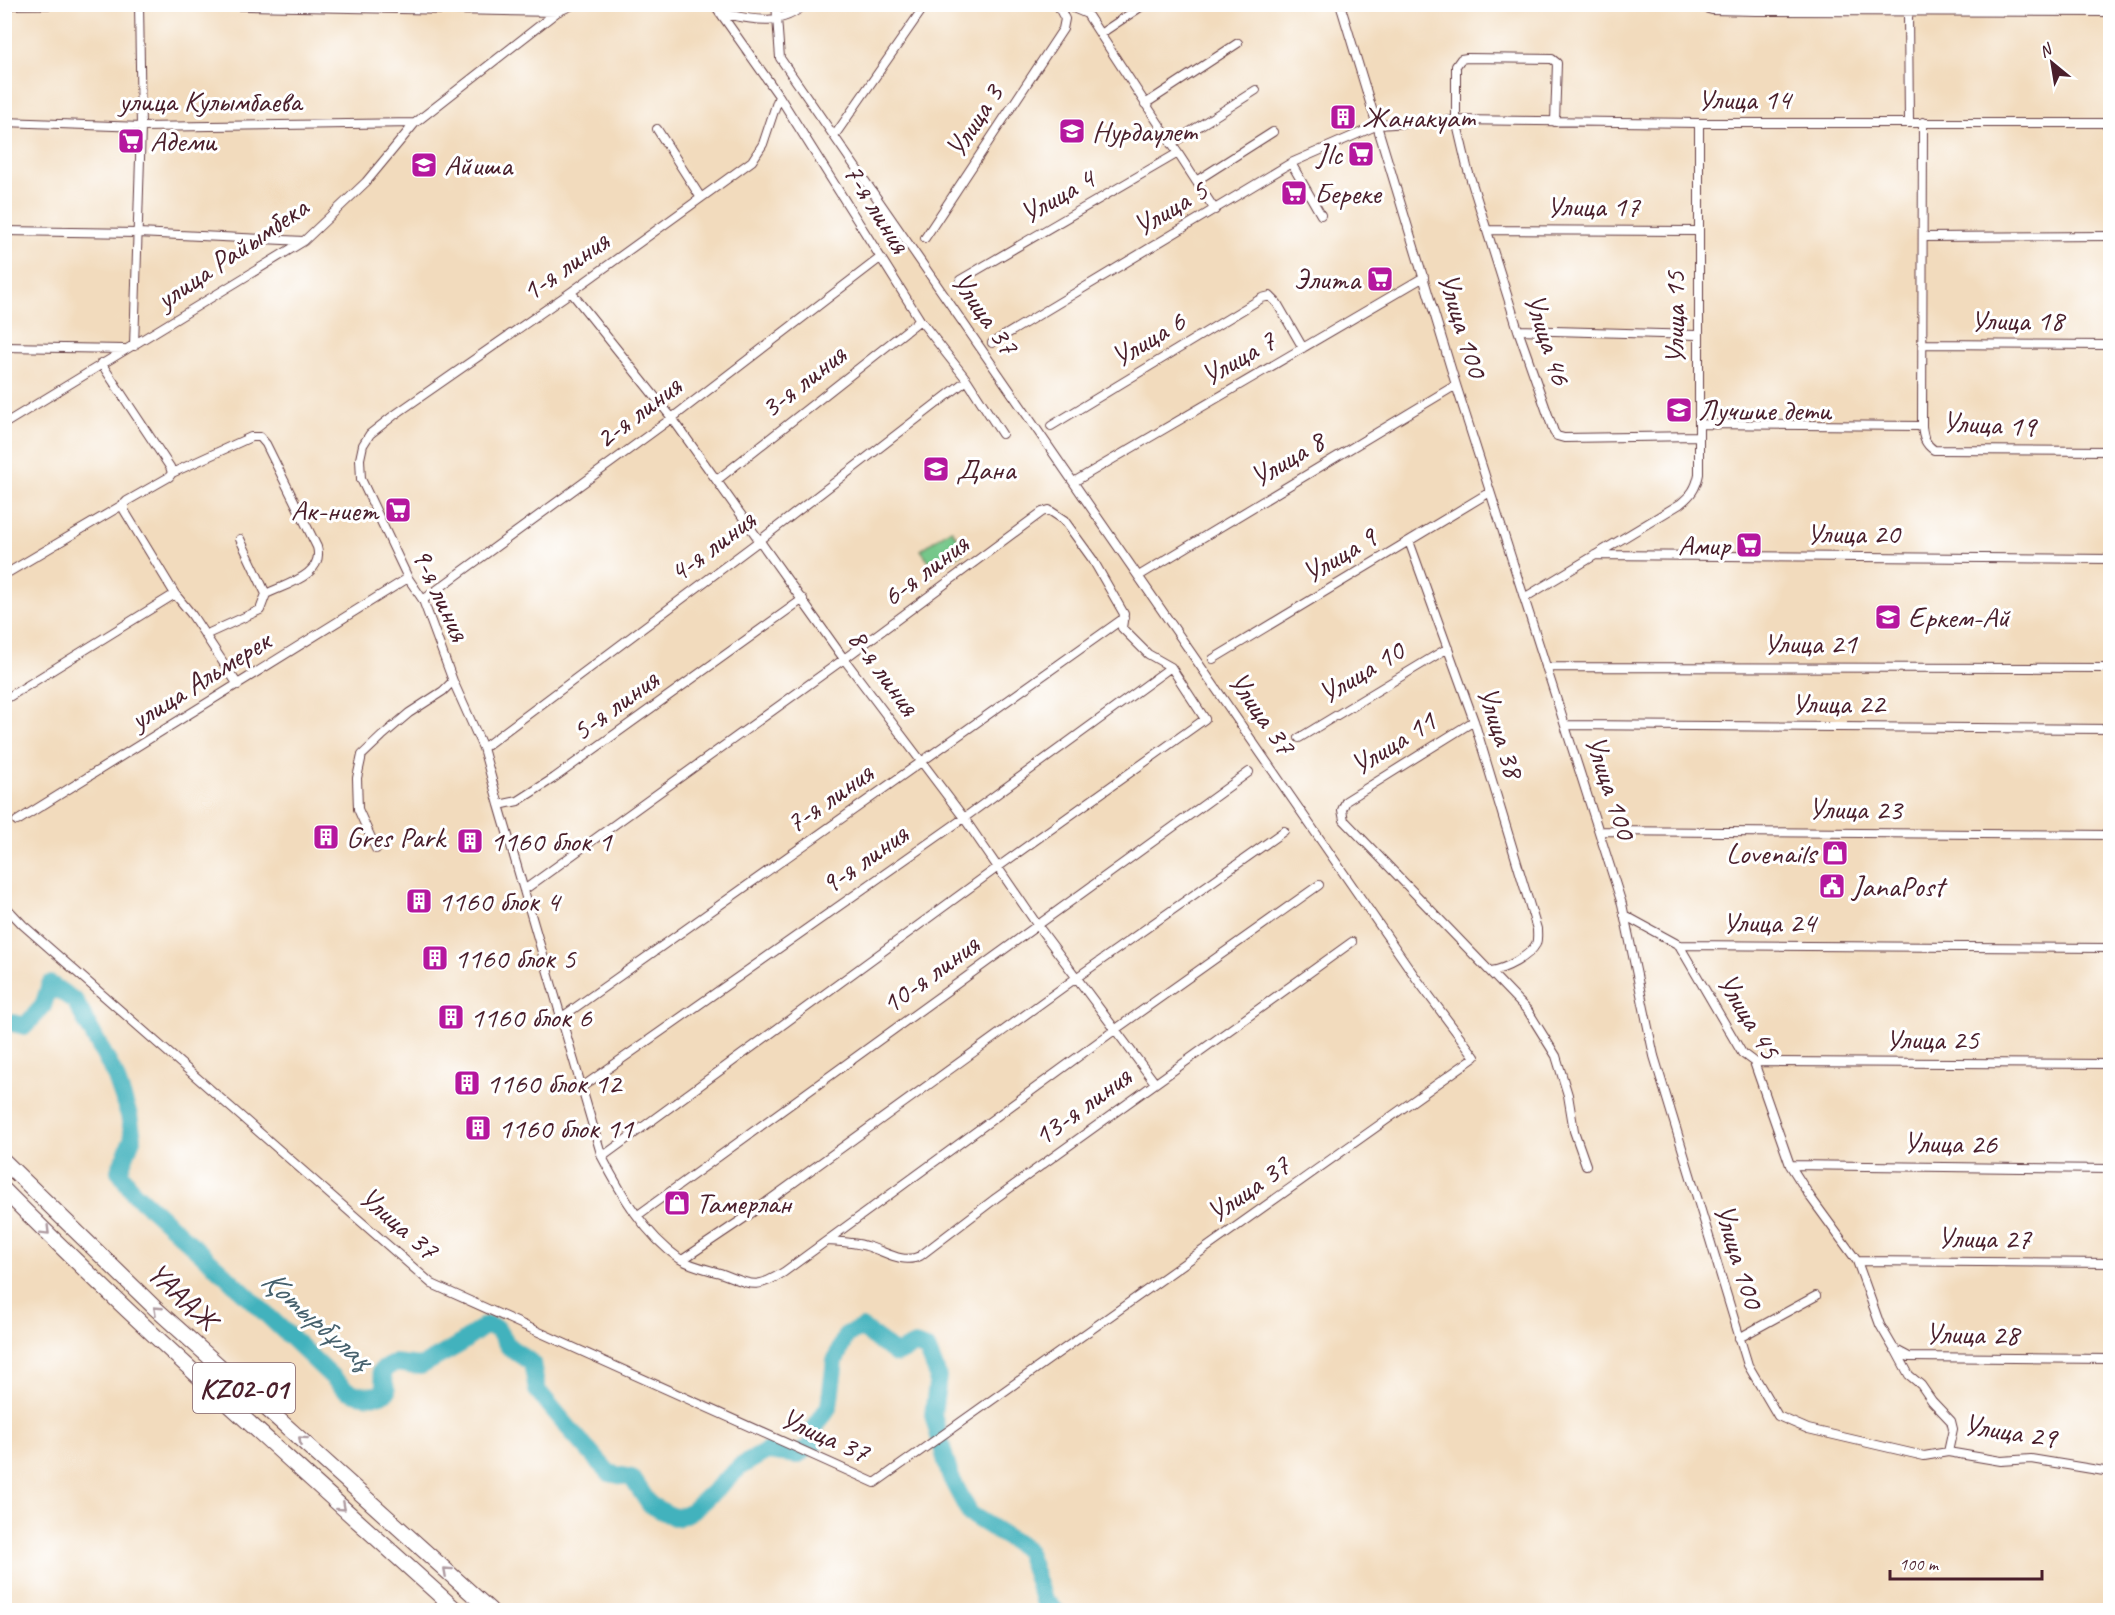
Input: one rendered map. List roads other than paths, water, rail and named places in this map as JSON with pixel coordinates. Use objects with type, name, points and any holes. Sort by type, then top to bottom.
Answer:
[{"type":"highway","name":"ҮАААЖ","points":[[4,1161],[155,1308],[490,1611]]},
{"type":"highway","name":"ҮАААЖ","points":[[4,1190],[133,1314],[456,1611]]},
{"type":"street","points":[[4,5],[115,4]]},
{"type":"street","points":[[4,347],[130,347],[138,233],[141,128],[139,4]]},
{"type":"street","points":[[144,4],[557,12]]},
{"type":"street","name":"улица Райымбека","points":[[4,424],[304,241],[366,182],[416,123],[557,12],[575,4]]},
{"type":"street","name":"7-я линия","points":[[714,4],[779,96],[920,320],[967,381],[1002,434]]},
{"type":"street","name":"Улица 37","points":[[4,904],[23,925],[432,1284],[874,1483],[1476,1057],[1416,978],[780,58],[776,4]]},
{"type":"street","points":[[720,13],[782,20],[805,4]]},
{"type":"street","points":[[837,132],[926,4]]},
{"type":"street","points":[[1100,34],[1145,4]]},
{"type":"street","name":"Улица 100","points":[[1340,4],[1456,385],[1600,831],[1624,915],[1654,1056],[1748,1365],[1778,1416],[1808,1430],[1923,1456],[1948,1452]]},
{"type":"street","points":[[1690,4],[1712,10],[1908,13],[1984,9],[2110,12]]},
{"type":"street","points":[[1058,7],[1083,11],[1215,210]]},
{"type":"street","name":"Улица 3","points":[[926,238],[1063,29],[1065,19],[1058,7]]},
{"type":"street","points":[[1908,13],[1909,122]]},
{"type":"street","points":[[1145,104],[1238,43]]},
{"type":"street","name":"Улица 46","points":[[1555,122],[1557,63],[1552,59],[1467,58],[1461,59],[1456,66],[1456,120],[1467,167],[1518,330],[1554,432],[1557,436],[1564,438],[1699,436]]},
{"type":"street","points":[[1171,144],[1256,90]]},
{"type":"street","name":"1-я линия","points":[[360,459],[363,445],[370,434],[753,161],[763,144],[779,96]]},
{"type":"street","name":"Улица 14","points":[[1378,125],[1456,120],[1699,123],[2110,123]]},
{"type":"street","name":"улица Кулымбаева","points":[[4,122],[141,128],[416,123]]},
{"type":"street","points":[[1922,426],[1923,122]]},
{"type":"street","name":"Улица 15","points":[[1524,598],[1680,504],[1696,487],[1699,474],[1697,335],[1699,123]]},
{"type":"street","name":"Улица 5","points":[[992,343],[1291,163],[1378,125]]},
{"type":"street","points":[[657,129],[701,198]]},
{"type":"street","points":[[1196,181],[1273,132]]},
{"type":"street","name":"Улица 4","points":[[960,280],[1178,153]]},
{"type":"street","points":[[1291,163],[1321,215]]},
{"type":"street","name":"Улица 17","points":[[1488,230],[1698,231]]},
{"type":"street","points":[[4,231],[138,233],[304,241]]},
{"type":"street","points":[[1923,237],[2110,236]]},
{"type":"street","name":"2-я линия","points":[[423,600],[672,418],[880,258]]},
{"type":"street","name":"Улица 7","points":[[1077,480],[1424,277]]},
{"type":"street","name":"8-я линия","points":[[571,292],[672,418],[759,542],[964,818],[1038,926],[1155,1083]]},
{"type":"street","name":"Улица 6","points":[[1051,426],[1262,298],[1270,296],[1277,303],[1303,348]]},
{"type":"street","name":"3-я линия","points":[[717,480],[920,320]]},
{"type":"street","points":[[1518,330],[1697,335]]},
{"type":"street","name":"Улица 18","points":[[1923,344],[2110,345]]},
{"type":"street","points":[[101,363],[171,467],[172,473]]},
{"type":"street","name":"4-я линия","points":[[483,747],[759,542],[967,381]]},
{"type":"street","name":"Улица 8","points":[[1142,574],[1456,385]]},
{"type":"street","name":"Улица 19","points":[[1699,424],[1922,426],[1924,440],[1934,450],[2110,451]]},
{"type":"street","points":[[4,575],[169,477],[172,473],[251,437],[260,437],[266,444],[320,555],[318,564],[312,572],[266,594],[260,610],[205,635]]},
{"type":"street","name":"9-я линия","points":[[360,459],[361,479],[408,578],[423,600],[453,681],[483,747]]},
{"type":"street","name":"Улица 9","points":[[1212,659],[1490,492]]},
{"type":"street","points":[[124,504],[124,510],[175,594],[238,685]]},
{"type":"street","name":"6-я линия","points":[[524,890],[844,659],[1042,512],[1049,510],[1064,520],[1093,560],[1124,614],[1122,628],[1148,654],[1171,667],[1205,719],[998,867]]},
{"type":"street","points":[[240,539],[266,594]]},
{"type":"street","name":"Улица 38","points":[[1409,541],[1474,721],[1537,929],[1537,940],[1529,953],[1503,968],[1491,971]]},
{"type":"street","name":"Улица 20","points":[[1595,555],[2110,559]]},
{"type":"street","name":"улица Альмерек","points":[[17,822],[408,578]]},
{"type":"street","points":[[4,700],[175,594]]},
{"type":"street","name":"5-я линия","points":[[499,805],[518,801],[554,778],[803,599]]},
{"type":"street","name":"7-я линия","points":[[562,1017],[1124,618]]},
{"type":"street","name":"Улица 10","points":[[1299,738],[1448,648]]},
{"type":"street","name":"9-я линия","points":[[582,1087],[964,818],[1171,667]]},
{"type":"street","name":"Улица 21","points":[[1546,667],[2110,668]]},
{"type":"street","points":[[376,849],[358,809],[357,778],[362,755],[400,721],[443,691],[453,681]]},
{"type":"street","name":"Улица 11","points":[[1474,721],[1346,801],[1342,810],[1344,820],[1491,971]]},
{"type":"street","name":"Улица 22","points":[[1566,726],[2110,729]]},
{"type":"street","points":[[483,747],[602,1157],[616,1184],[656,1240],[682,1260],[756,1285],[776,1277],[828,1241],[1116,1029],[1319,885]]},
{"type":"street","name":"10-я линия","points":[[638,1215],[1250,772]]},
{"type":"street","points":[[682,1260],[756,1211],[1076,978],[1284,831]]},
{"type":"street","name":"Улица 23","points":[[1600,831],[2110,835]]},
{"type":"street","points":[[602,1157],[998,867]]},
{"type":"street","points":[[1624,915],[1679,945]]},
{"type":"street","name":"13-я линия","points":[[828,1241],[865,1246],[905,1260],[913,1260],[1352,942]]},
{"type":"street","name":"Улица 24","points":[[1679,945],[2110,948]]},
{"type":"street","name":"Улица 45","points":[[1679,945],[1742,1053],[1754,1062],[1790,1165],[1857,1261]]},
{"type":"street","points":[[1491,971],[1528,1011],[1556,1056],[1568,1095],[1574,1131],[1586,1165]]},
{"type":"street","name":"Улица 25","points":[[1754,1062],[2110,1064]]},
{"type":"street","name":"Улица 26","points":[[1790,1165],[2110,1169]]},
{"type":"street","name":"Улица 27","points":[[1857,1261],[2110,1263]]},
{"type":"street","name":"Улица 28","points":[[1857,1261],[1880,1325],[1894,1348],[1909,1357],[2110,1359]]},
{"type":"street","points":[[1739,1338],[1816,1296]]},
{"type":"street","name":"Улица 29","points":[[1894,1348],[1909,1375],[1921,1385],[1951,1421],[1953,1429],[1948,1452],[2001,1461],[2031,1459],[2110,1472]]},
{"type":"waterway","name":"Қотырбұлақ","points":[[4,1021],[25,1026],[43,1006],[50,984],[75,1001],[115,1075],[129,1115],[133,1137],[119,1171],[133,1192],[223,1273],[346,1390],[366,1396],[387,1392],[381,1371],[394,1363],[421,1366],[457,1346],[486,1325],[497,1329],[509,1347],[532,1363],[537,1390],[609,1473],[632,1478],[650,1505],[676,1518],[692,1511],[741,1466],[767,1451],[797,1455],[815,1443],[814,1429],[829,1406],[835,1361],[846,1335],[862,1328],[896,1354],[915,1345],[927,1349],[938,1376],[933,1415],[950,1476],[970,1514],[1026,1549],[1043,1599],[1055,1610]]},
{"type":"place","name":"Жанакуат","points":[[1343,117]]},
{"type":"place","name":"Нурдаулет","points":[[1072,131]]},
{"type":"place","name":"Адеми","points":[[131,141]]},
{"type":"place","name":"Jlc","points":[[1361,154]]},
{"type":"place","name":"Айиша","points":[[424,165]]},
{"type":"place","name":"Береке","points":[[1294,193]]},
{"type":"place","name":"Элита","points":[[1380,279]]},
{"type":"place","name":"Лучшие дети","points":[[1679,410]]},
{"type":"place","name":"Дана","points":[[936,469]]},
{"type":"place","name":"Ак-ниет","points":[[398,510]]},
{"type":"place","name":"Амир","points":[[1749,545]]},
{"type":"place","name":"Еркем-Ай","points":[[1888,617]]},
{"type":"place","name":"Gres Park","points":[[326,837]]},
{"type":"place","name":"1160 блок 1","points":[[470,841]]},
{"type":"place","name":"Lovenails","points":[[1835,853]]},
{"type":"place","name":"JanaPost","points":[[1832,886]]},
{"type":"place","name":"1160 блок 4","points":[[419,901]]},
{"type":"place","name":"1160 блок 5","points":[[435,958]]},
{"type":"place","name":"1160 блок 6","points":[[451,1017]]},
{"type":"place","name":"1160 блок 12","points":[[467,1083]]},
{"type":"place","name":"1160 блок 11","points":[[478,1128]]},
{"type":"place","name":"Тамерлан","points":[[677,1203]]}]
